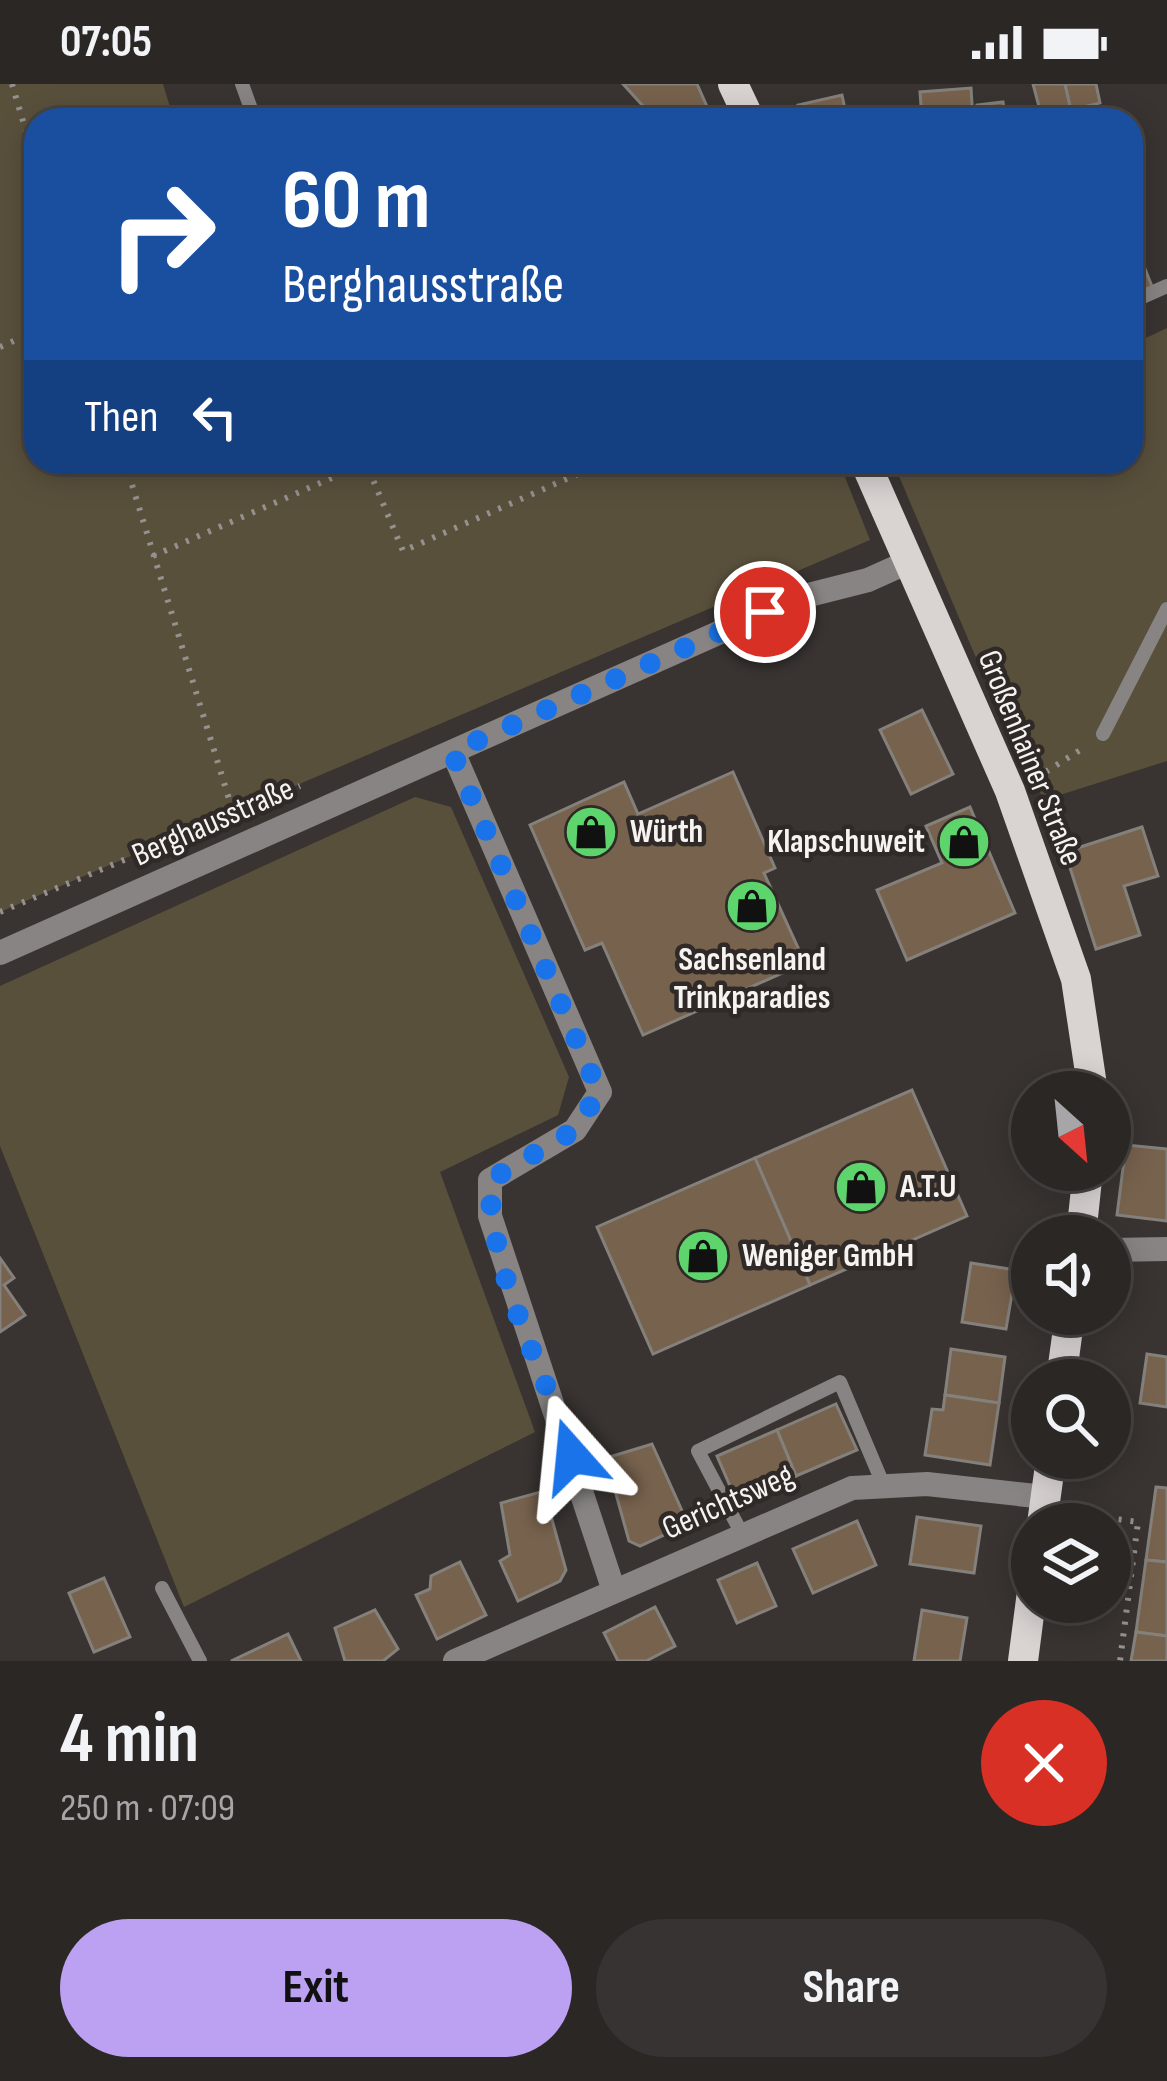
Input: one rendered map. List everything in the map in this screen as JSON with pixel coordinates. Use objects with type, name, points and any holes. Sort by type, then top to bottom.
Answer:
[{"type":"main road","name":"Großenhainer Straße","points":[[870,474],[1010,791],[1076,979],[1090,1071]]},
{"type":"main road","points":[[1023,1661],[1028,1623]]},
{"type":"street","name":"Berghausstraße","points":[[0,953],[797,598],[868,580],[908,562]]},
{"type":"street","points":[[452,752],[599,1092],[575,1130],[490,1180],[490,1216],[613,1588]]},
{"type":"street","points":[[1131,1250],[1167,1250]]},
{"type":"street","name":"Gerichtsweg","points":[[455,1661],[822,1497],[884,1484],[1011,1505]]},
{"type":"lane","points":[[1103,734],[1167,609]]},
{"type":"lane","points":[[741,1532],[698,1450],[841,1382],[884,1484]]},
{"type":"lane","points":[[162,1588],[200,1661]]},
{"type":"path","points":[[12,84],[24,124]]},
{"type":"path","points":[[129,474],[234,814]]},
{"type":"path","points":[[153,556],[342,474]]},
{"type":"path","points":[[372,474],[404,550],[578,474]]},
{"type":"path","points":[[1010,791],[1103,734]]},
{"type":"path","points":[[0,898],[2,911],[319,778]]},
{"type":"path","points":[[1131,1521],[1138,1522],[1131,1576]]},
{"type":"path","points":[[1120,1661],[1125,1623]]},
{"type":"shaded area","points":[[0,84],[163,84],[170,108],[24,108],[24,474],[844,474],[870,540],[0,912]]},
{"type":"shaded area","points":[[1167,328],[1167,761],[1044,800],[994,700],[898,474],[1143,474],[1143,339]]},
{"type":"shaded area","points":[[415,797],[451,807],[569,1077],[558,1115],[440,1172],[535,1432],[184,1607],[0,1146],[0,986]]},
{"type":"building","points":[[623,84],[697,84],[708,108],[641,108]]},
{"type":"building","points":[[1033,84],[1065,84],[1071,108],[1039,108]]},
{"type":"building","points":[[1065,84],[1096,84],[1100,103],[1071,108]]},
{"type":"building","points":[[971,88],[972,108],[921,108],[920,92]]},
{"type":"building","points":[[842,95],[845,108],[799,108]]},
{"type":"building","points":[[1003,102],[1004,108],[977,108]]},
{"type":"building","points":[[1143,264],[1153,289],[1143,293]]},
{"type":"building","points":[[922,710],[953,774],[911,794],[880,730]]},
{"type":"building","points":[[733,772],[775,868],[764,873],[805,963],[643,1035],[602,943],[585,950],[530,825],[624,782],[638,814]]},
{"type":"building","points":[[970,807],[1015,913],[907,960],[877,890],[942,863],[926,826]]},
{"type":"building","points":[[1142,827],[1158,876],[1124,886],[1140,935],[1096,949],[1065,852]]},
{"type":"building","name":"A.T.U","points":[[912,1090],[967,1216],[810,1285],[755,1158]]},
{"type":"building","points":[[1131,1145],[1167,1149],[1167,1221],[1117,1215],[1120,1191],[1131,1191]]},
{"type":"building","name":"Weniger GmbH","points":[[755,1158],[810,1285],[653,1354],[597,1227]]},
{"type":"building","points":[[0,1258],[14,1278],[4,1285],[25,1315],[0,1332]]},
{"type":"building","points":[[971,1263],[1011,1269],[1006,1329],[962,1322]]},
{"type":"building","points":[[951,1349],[1005,1357],[999,1403],[945,1395]]},
{"type":"building","points":[[1147,1354],[1167,1357],[1167,1407],[1140,1403]]},
{"type":"building","points":[[945,1395],[999,1403],[990,1465],[925,1455],[932,1409],[943,1410]]},
{"type":"building","points":[[836,1404],[857,1450],[796,1476],[777,1430]]},
{"type":"building","points":[[777,1430],[796,1476],[737,1502],[717,1456]]},
{"type":"building","points":[[652,1444],[688,1524],[640,1546],[629,1541],[606,1458]]},
{"type":"building","points":[[1156,1487],[1167,1488],[1167,1562],[1146,1560]]},
{"type":"building","points":[[544,1491],[566,1570],[560,1581],[518,1601],[500,1561],[510,1555],[501,1503]]},
{"type":"building","points":[[917,1517],[981,1526],[974,1573],[910,1564]]},
{"type":"building","points":[[857,1521],[876,1565],[813,1593],[793,1549]]},
{"type":"building","points":[[1146,1560],[1167,1562],[1167,1636],[1136,1632]]},
{"type":"building","points":[[460,1562],[486,1615],[437,1639],[416,1595],[430,1589],[431,1576]]},
{"type":"building","points":[[757,1563],[776,1606],[737,1623],[718,1580]]},
{"type":"building","points":[[104,1578],[130,1637],[94,1652],[69,1593]]},
{"type":"building","points":[[655,1607],[675,1646],[646,1661],[618,1661],[604,1633]]},
{"type":"building","points":[[375,1610],[398,1649],[383,1661],[345,1661],[335,1628]]},
{"type":"building","points":[[922,1610],[967,1618],[960,1661],[914,1661]]},
{"type":"building","points":[[1136,1632],[1167,1636],[1167,1661],[1131,1661]]},
{"type":"building","points":[[288,1634],[301,1661],[231,1661]]},
{"type":"place","name":"Würth","points":[[591,832]]},
{"type":"place","name":"Klapschuweit","points":[[964,842]]},
{"type":"place","name":"Sachsenland Trinkparadies","points":[[752,906]]},
{"type":"place","name":"A.T.U","points":[[861,1187]]},
{"type":"place","name":"Weniger GmbH","points":[[703,1256]]},
{"type":"route","points":[[572,1456],[508,1280],[490,1216],[490,1180],[575,1130],[599,1092],[452,752],[765,612]]}]
